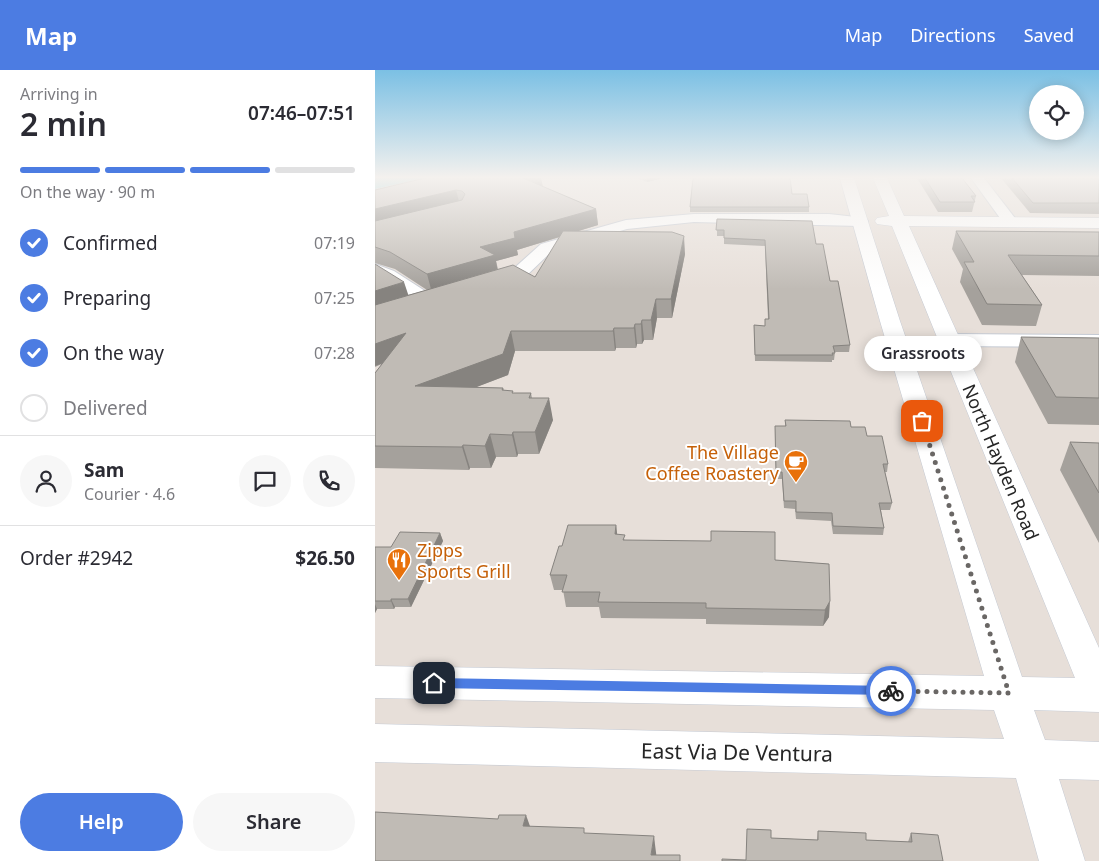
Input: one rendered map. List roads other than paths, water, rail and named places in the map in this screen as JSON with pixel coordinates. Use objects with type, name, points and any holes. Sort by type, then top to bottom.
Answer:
[{"type":"main road","points":[[858,215],[889,321],[1052,823],[1062,861]]},
{"type":"main road","name":"North Hayden Road","points":[[896,215],[948,340],[1099,690]]},
{"type":"main road","points":[[860,221],[1099,223]]},
{"type":"main road","points":[[375,682],[1099,694]]},
{"type":"main road","name":"East Via De Ventura","points":[[375,743],[1099,761]]},
{"type":"street","points":[[1005,215],[1010,222]]},
{"type":"street","points":[[473,288],[517,275],[547,247],[627,225],[676,219],[693,222],[829,223],[860,221]]},
{"type":"street","points":[[375,269],[437,299],[411,308]]},
{"type":"street","points":[[948,340],[1099,341]]},
{"type":"place","name":"Grassroots","points":[[922,421]]},
{"type":"place","name":"The Village Coffee Roastery","points":[[796,483]]},
{"type":"place","name":"Zipps Sports Grill","points":[[399,581]]}]
